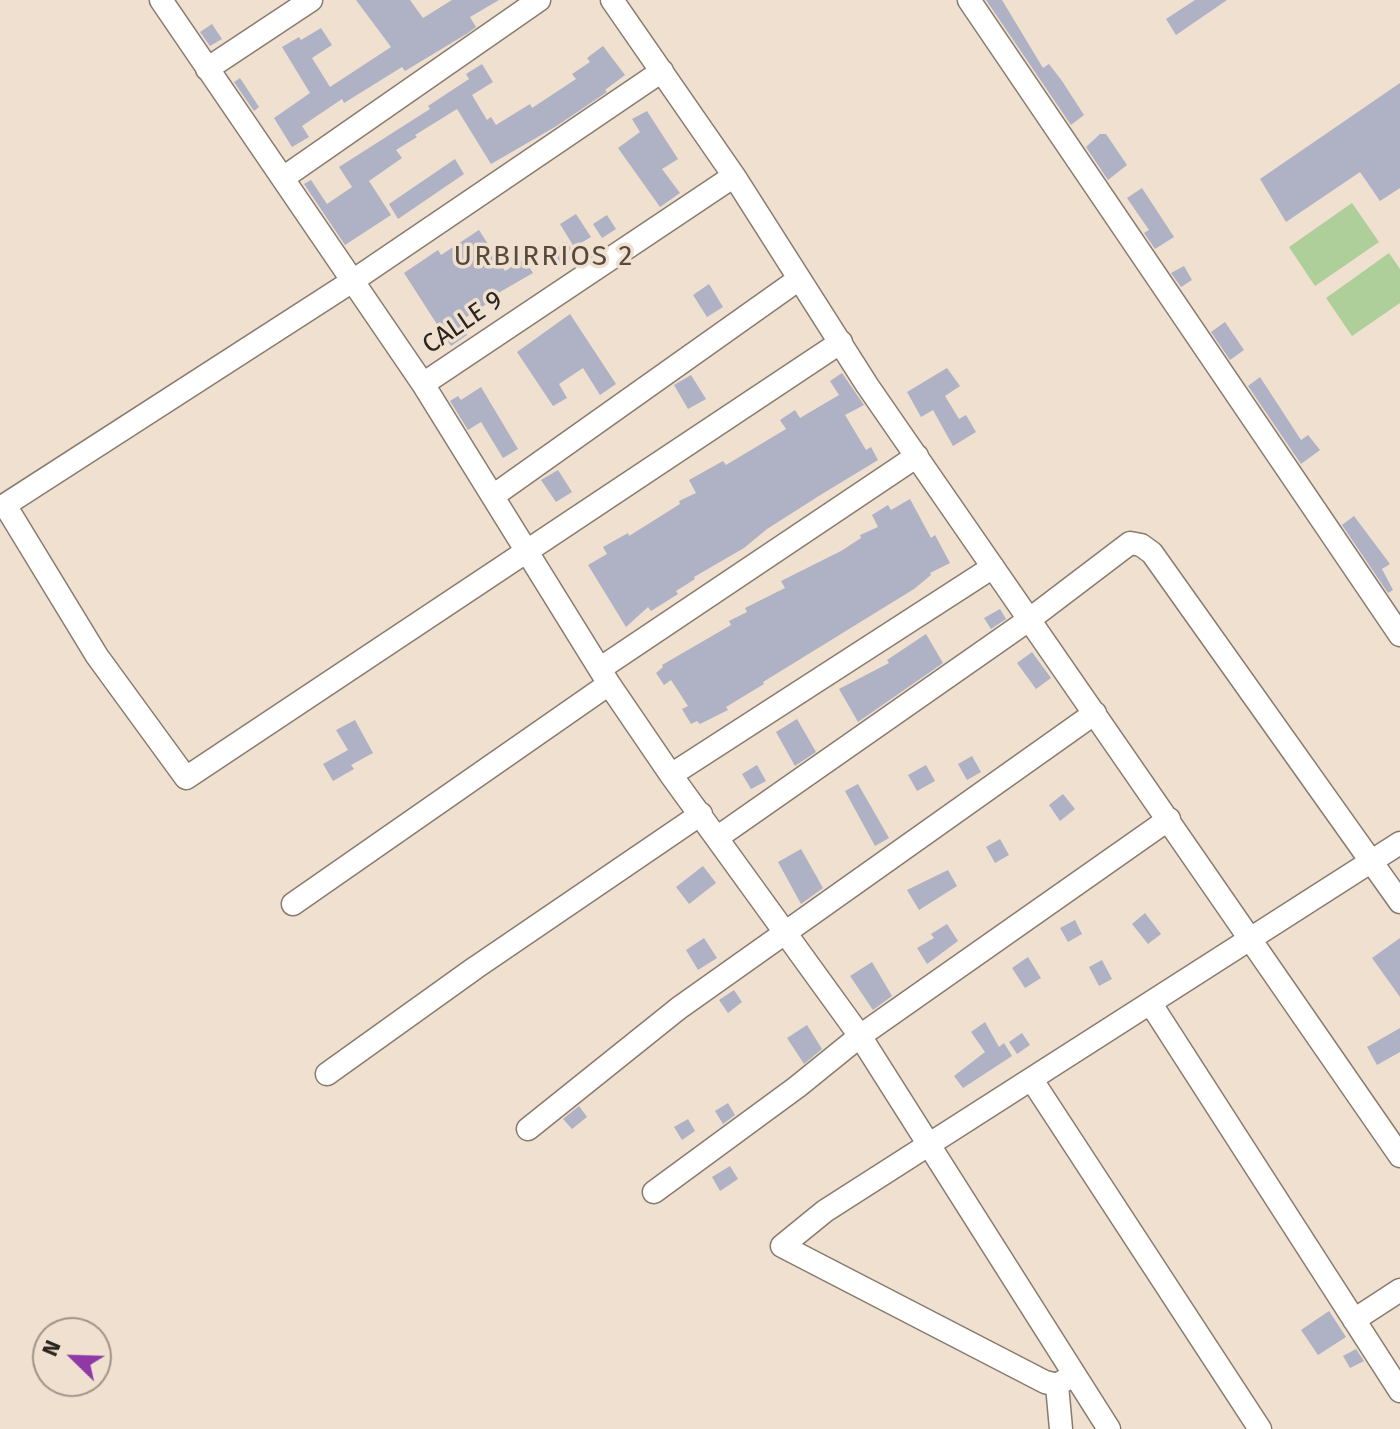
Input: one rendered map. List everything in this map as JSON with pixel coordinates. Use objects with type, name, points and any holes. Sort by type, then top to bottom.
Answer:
[{"type":"street","points":[[161,0],[423,384],[605,676],[671,775],[860,1036],[930,1145],[1065,1380],[1109,1429]]},
{"type":"street","points":[[207,69],[311,0]]},
{"type":"street","points":[[283,178],[539,0]]},
{"type":"street","points":[[612,0],[734,176],[917,456],[1400,1156]]},
{"type":"street","points":[[969,0],[1400,635]]},
{"type":"street","points":[[662,71],[354,280],[5,505],[97,656],[186,778],[841,342]]},
{"type":"street","name":"CALLE 9","points":[[423,384],[734,176]]},
{"type":"street","points":[[493,496],[799,279]]},
{"type":"street","points":[[293,904],[605,676],[917,456]]},
{"type":"street","points":[[718,837],[1030,619],[1130,543],[1147,548],[1400,902]]},
{"type":"street","points":[[671,775],[993,567]]},
{"type":"street","points":[[528,1129],[679,1008],[1095,713]]},
{"type":"street","points":[[327,1074],[475,968],[701,814]]},
{"type":"street","points":[[654,1192],[797,1087],[860,1036],[1169,819]]},
{"type":"street","points":[[1065,1380],[1033,1375],[782,1246],[825,1211],[1400,843]]},
{"type":"street","points":[[1151,1004],[1400,1391]]},
{"type":"street","points":[[1032,1080],[1260,1429]]},
{"type":"street","points":[[1354,1320],[1400,1290]]},
{"type":"street","points":[[1061,1429],[1065,1380]]},
{"type":"green space","points":[[1352,203],[1379,242],[1315,286],[1289,247]]},
{"type":"green space","points":[[1389,253],[1400,269],[1400,303],[1352,336],[1326,298]]},
{"type":"building","points":[[356,0],[410,0],[423,18],[452,0],[499,0],[470,17],[476,27],[468,33],[405,71],[402,67],[344,103],[342,99],[302,126],[309,137],[292,147],[274,118],[310,93],[282,47],[321,28],[332,45],[312,58],[330,87],[391,47]]},
{"type":"building","points":[[986,0],[1002,0],[1043,68],[1049,64],[1062,81],[1084,115],[1071,125]]},
{"type":"building","points":[[1195,0],[1227,0],[1176,35],[1166,19]]},
{"type":"building","points":[[212,24],[222,39],[210,46],[200,32]]},
{"type":"building","points":[[603,46],[625,75],[605,90],[607,92],[555,127],[491,164],[457,109],[415,135],[417,137],[396,150],[402,158],[369,181],[391,215],[345,245],[304,184],[311,180],[327,204],[352,187],[339,167],[430,109],[428,106],[469,79],[466,74],[482,64],[493,82],[472,95],[487,120],[491,117],[496,125],[530,104],[532,108],[576,79],[572,74],[590,62],[587,58]]},
{"type":"building","points":[[240,78],[259,107],[254,111],[234,82]]},
{"type":"building","points":[[1400,83],[1400,188],[1380,201],[1360,172],[1286,222],[1260,179]]},
{"type":"building","points":[[647,111],[678,159],[662,169],[680,193],[660,207],[618,148],[640,132],[632,119]]},
{"type":"building","points":[[1100,134],[1106,134],[1127,165],[1108,180],[1086,147]]},
{"type":"building","points":[[455,159],[464,174],[398,219],[389,204]]},
{"type":"building","points":[[1142,188],[1174,237],[1155,249],[1144,233],[1149,230],[1127,198]]},
{"type":"building","points":[[576,214],[591,237],[574,247],[560,224]]},
{"type":"building","points":[[607,215],[616,229],[602,238],[593,224]]},
{"type":"building","points":[[479,230],[505,271],[524,259],[533,273],[493,296],[494,299],[459,322],[467,335],[451,346],[404,273],[438,250],[441,255]]},
{"type":"building","points":[[567,242],[576,257],[561,266],[552,251]]},
{"type":"building","points":[[1184,266],[1192,280],[1181,287],[1171,273]]},
{"type":"building","points":[[709,284],[723,307],[707,317],[693,295]]},
{"type":"building","points":[[570,314],[616,384],[600,395],[583,368],[559,384],[567,398],[553,406],[517,352]]},
{"type":"building","points":[[1225,322],[1244,350],[1230,360],[1211,332]]},
{"type":"building","points":[[947,368],[960,386],[945,396],[959,419],[966,415],[976,432],[953,446],[933,410],[921,417],[907,392]]},
{"type":"building","points":[[842,373],[864,405],[845,415],[866,450],[871,447],[878,460],[694,577],[676,591],[678,594],[651,611],[648,607],[626,627],[588,565],[607,554],[603,547],[628,533],[629,536],[680,504],[679,501],[696,493],[689,480],[723,461],[726,465],[786,429],[780,420],[795,410],[800,418],[839,395],[830,381]]},
{"type":"building","points":[[691,375],[706,399],[688,409],[674,385]]},
{"type":"building","points":[[1260,377],[1301,440],[1308,435],[1320,450],[1301,464],[1248,386]]},
{"type":"building","points":[[481,387],[518,449],[503,458],[481,422],[468,430],[450,401],[458,396],[461,400]]},
{"type":"building","points":[[558,470],[572,492],[556,502],[541,480]]},
{"type":"building","points":[[910,499],[931,538],[935,535],[950,563],[930,573],[914,589],[763,682],[726,707],[728,710],[700,724],[697,721],[691,724],[682,709],[688,706],[671,680],[664,685],[656,673],[662,665],[731,625],[729,621],[747,612],[745,608],[785,588],[781,581],[841,551],[861,538],[860,535],[878,527],[872,515],[888,505],[891,510]]},
{"type":"building","points":[[1354,516],[1390,564],[1382,569],[1393,590],[1388,593],[1342,525]]},
{"type":"building","points":[[1000,609],[1006,619],[991,629],[984,618]]},
{"type":"building","points":[[926,634],[943,663],[858,722],[839,689],[889,663],[887,660]]},
{"type":"building","points":[[1032,652],[1051,678],[1036,689],[1017,663]]},
{"type":"building","points":[[797,719],[816,752],[795,766],[776,732]]},
{"type":"building","points":[[355,720],[373,753],[351,765],[354,769],[333,781],[323,764],[348,750],[336,730]]},
{"type":"building","points":[[972,756],[981,772],[967,780],[958,764]]},
{"type":"building","points":[[757,765],[766,781],[751,789],[742,774]]},
{"type":"building","points":[[926,765],[935,781],[917,791],[908,775]]},
{"type":"building","points":[[858,784],[889,838],[875,846],[845,791]]},
{"type":"building","points":[[1063,794],[1075,809],[1060,821],[1049,805]]},
{"type":"building","points":[[1000,839],[1009,855],[995,863],[986,847]]},
{"type":"building","points":[[801,849],[823,888],[801,904],[778,862]]},
{"type":"building","points":[[703,866],[716,883],[689,904],[676,887]]},
{"type":"building","points":[[948,870],[957,886],[919,910],[907,890]]},
{"type":"building","points":[[1145,913],[1161,934],[1148,944],[1132,924]]},
{"type":"building","points":[[1075,920],[1082,934],[1068,942],[1060,928]]},
{"type":"building","points":[[947,924],[958,941],[927,964],[917,948],[934,938],[931,934]]},
{"type":"building","points":[[704,938],[717,958],[698,970],[686,950]]},
{"type":"building","points":[[1400,938],[1400,997],[1372,958]]},
{"type":"building","points":[[1028,957],[1041,978],[1025,988],[1012,968]]},
{"type":"building","points":[[1102,960],[1112,979],[1099,986],[1089,967]]},
{"type":"building","points":[[872,962],[892,996],[873,1010],[850,976]]},
{"type":"building","points":[[734,990],[742,1002],[728,1013],[719,1000]]},
{"type":"building","points":[[985,1022],[999,1047],[1004,1043],[1012,1056],[963,1088],[954,1076],[985,1052],[971,1032]]},
{"type":"building","points":[[807,1025],[822,1049],[804,1064],[787,1038]]},
{"type":"building","points":[[1400,1028],[1400,1052],[1377,1065],[1367,1047]]},
{"type":"building","points":[[1022,1033],[1030,1045],[1017,1054],[1009,1042]]},
{"type":"building","points":[[728,1103],[735,1115],[723,1124],[715,1111]]},
{"type":"building","points":[[579,1106],[587,1117],[572,1129],[563,1119]]},
{"type":"building","points":[[688,1119],[695,1131],[682,1140],[674,1127]]},
{"type":"building","points":[[730,1166],[738,1179],[720,1191],[712,1177]]},
{"type":"building","points":[[1329,1311],[1346,1337],[1318,1355],[1301,1330]]},
{"type":"building","points":[[1356,1349],[1364,1361],[1350,1368],[1343,1356]]},
{"type":"district","name":"URBIRRIOS 2","points":[[544,257]]}]
